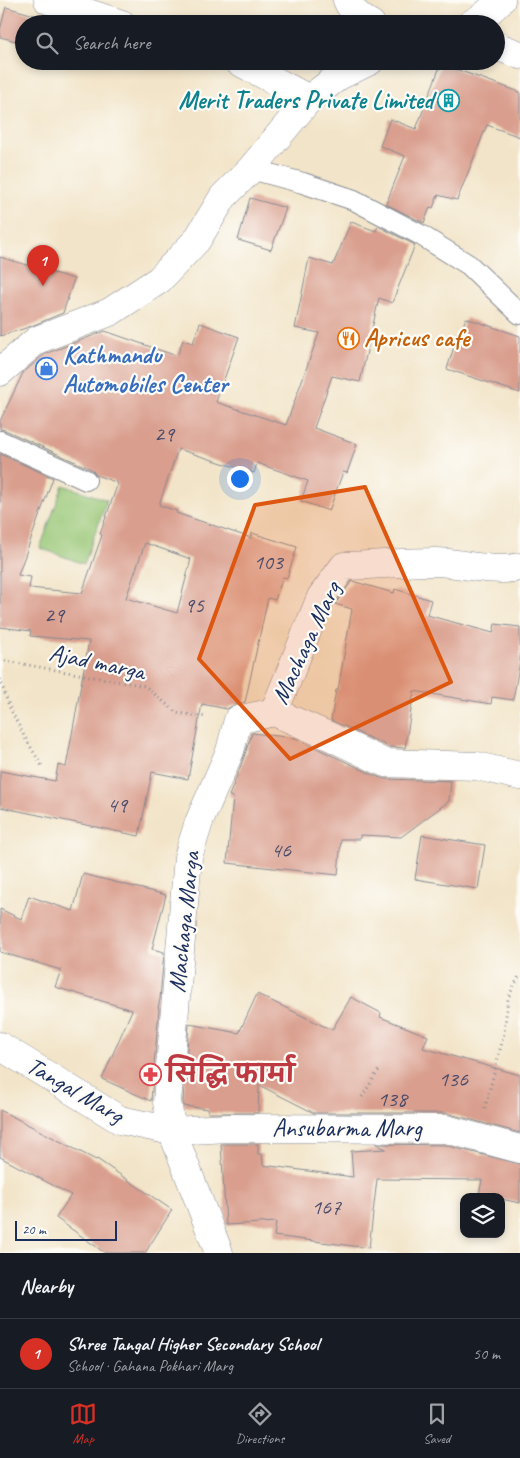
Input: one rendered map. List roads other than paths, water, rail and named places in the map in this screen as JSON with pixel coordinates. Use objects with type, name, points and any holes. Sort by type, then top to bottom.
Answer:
[{"type":"street","points":[[48,0],[94,15]]},
{"type":"street","points":[[347,0],[359,15]]},
{"type":"street","points":[[485,15],[501,0]]},
{"type":"street","points":[[505,49],[520,55]]},
{"type":"street","points":[[255,70],[309,99]]},
{"type":"street","points":[[0,372],[37,340],[110,312],[158,280],[197,240],[223,198],[309,99],[338,76],[351,70]]},
{"type":"street","name":"Machaga Marg","points":[[238,720],[274,712],[321,597],[344,566],[436,562],[486,567],[514,568],[520,566]]},
{"type":"street","points":[[274,712],[385,763],[477,766],[520,776]]},
{"type":"street","name":"Machaga Marga","points":[[172,1131],[167,1102],[188,857],[199,822],[230,751],[238,720]]},
{"type":"street","name":"Tangal Marg","points":[[0,1046],[120,1120],[172,1131]]},
{"type":"street","name":"Ansubarma Marg","points":[[172,1131],[228,1128],[446,1129],[520,1149]]},
{"type":"street","points":[[172,1131],[219,1253]]},
{"type":"lane","points":[[251,168],[354,200],[419,234],[469,265],[520,314]]},
{"type":"lane","points":[[0,441],[86,480]]},
{"type":"place","name":"Merit Traders Private Limited","points":[[449,100]]},
{"type":"place","name":"Shree Tangal Higher Secondary School","points":[[43,286]]},
{"type":"place","name":"Apricus cafe","points":[[348,338]]},
{"type":"place","name":"Kathmandu Automobiles Center","points":[[47,369]]},
{"type":"place","name":"सिद्धि फार्मा","points":[[150,1074]]}]
